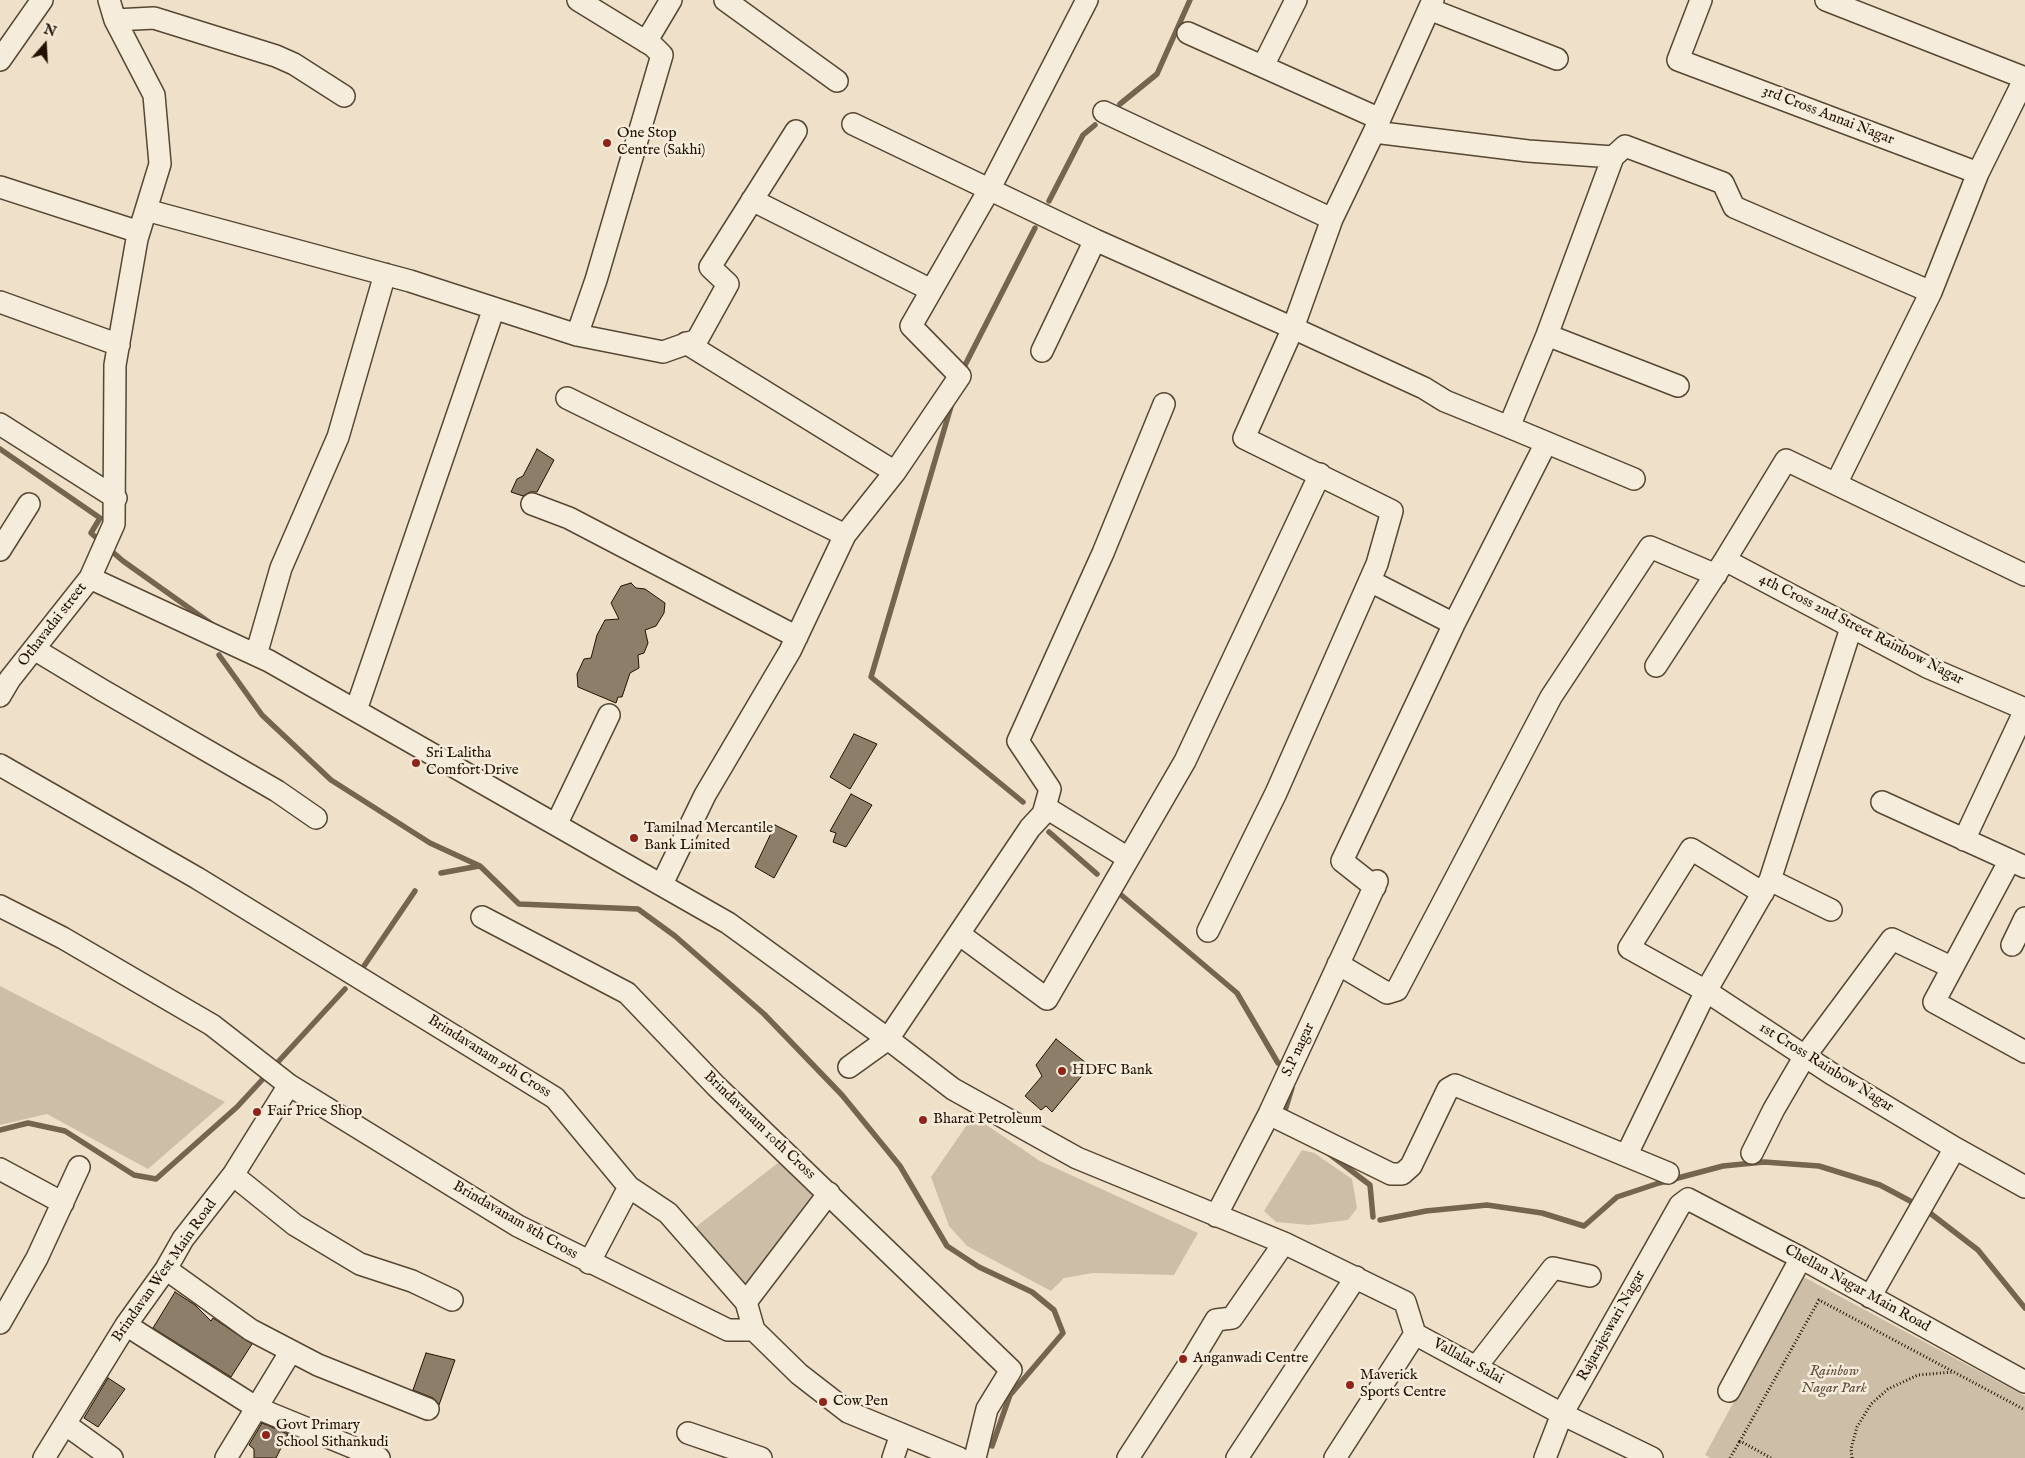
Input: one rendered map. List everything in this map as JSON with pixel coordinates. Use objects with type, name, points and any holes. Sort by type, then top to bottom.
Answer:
[{"type":"street","points":[[0,60],[42,0]]},
{"type":"street","points":[[577,335],[596,280],[662,55],[646,42],[578,0]]},
{"type":"street","points":[[646,42],[671,0]]},
{"type":"street","points":[[725,0],[837,81]]},
{"type":"street","points":[[662,884],[705,795],[797,637],[845,535],[895,472],[960,376],[911,326],[990,190],[1087,0]]},
{"type":"street","points":[[1263,66],[1296,0]]},
{"type":"street","name":"3rd Cross Annai Nagar","points":[[1701,0],[1678,60],[1978,173]]},
{"type":"street","points":[[1826,0],[2025,78],[1978,173],[1931,292],[1836,484]]},
{"type":"street","points":[[1208,932],[1276,793],[1370,581],[1377,564],[1392,512],[1320,474],[1244,438],[1293,328],[1332,219],[1377,126],[1431,4],[1557,59]]},
{"type":"street","points":[[112,10],[154,18],[276,56],[294,64],[344,96]]},
{"type":"street","name":"Othavadai street","points":[[0,696],[10,678],[94,570],[114,524],[116,498],[115,365],[139,232],[160,164],[154,95],[112,10]]},
{"type":"street","points":[[1188,33],[1263,66],[1377,126],[1528,151],[1613,157]]},
{"type":"street","points":[[1104,112],[1332,219]]},
{"type":"street","points":[[852,124],[1095,240],[1424,388],[1445,401],[1634,479]]},
{"type":"street","points":[[146,210],[385,274],[577,335],[663,352],[697,340],[728,284],[710,267],[796,131]]},
{"type":"street","points":[[1509,427],[1547,335],[1613,157],[1625,146],[1723,183],[1734,207],[1931,292]]},
{"type":"street","points":[[0,187],[139,232]]},
{"type":"street","points":[[752,200],[932,290]]},
{"type":"street","points":[[1042,350],[1095,240]]},
{"type":"street","points":[[256,655],[281,568],[338,437],[385,274]]},
{"type":"street","points":[[0,302],[119,346]]},
{"type":"street","points":[[356,710],[494,308]]},
{"type":"street","points":[[1547,335],[1678,386]]},
{"type":"street","points":[[686,343],[895,472]]},
{"type":"street","points":[[567,398],[845,535]]},
{"type":"street","points":[[849,1067],[888,1039],[1030,828],[1043,814],[1050,789],[1018,741],[1103,553],[1164,404]]},
{"type":"street","points":[[0,424],[116,498]]},
{"type":"street","points":[[1370,581],[1454,624],[1546,443]]},
{"type":"street","points":[[1656,666],[1721,568],[1786,460],[2025,575]]},
{"type":"street","points":[[959,934],[1047,999],[1184,761],[1320,474]]},
{"type":"street","points":[[0,550],[29,504]]},
{"type":"street","points":[[532,504],[569,518],[797,637]]},
{"type":"street","name":"4th Cross 2nd Street Rainbow Nagar","points":[[1338,964],[1388,993],[1397,990],[1551,697],[1650,547],[1721,568],[1851,628],[1927,667],[2025,710]]},
{"type":"street","points":[[94,570],[356,710],[728,922],[953,1089],[1077,1158],[1284,1244],[1405,1302],[1415,1334]]},
{"type":"street","name":"S.P nagar","points":[[1216,1216],[1269,1114],[1376,884],[1342,861],[1454,624]]},
{"type":"street","points":[[1627,1154],[1706,991],[1766,887],[1851,628]]},
{"type":"street","points":[[34,649],[277,791],[316,818]]},
{"type":"street","points":[[1964,840],[2025,710]]},
{"type":"street","points":[[557,823],[609,715]]},
{"type":"street","name":"Brindavanam 9th Cross","points":[[0,765],[198,878],[555,1098],[629,1187],[668,1213],[746,1302],[754,1330]]},
{"type":"street","points":[[1882,802],[2017,864],[1951,967],[1934,1002],[2025,1052]]},
{"type":"street","points":[[1045,807],[1128,858]]},
{"type":"street","name":"1st Cross Rainbow Nagar","points":[[1766,887],[1691,849],[1629,948],[1706,991],[1805,1056],[1955,1148],[2025,1187]]},
{"type":"street","points":[[1766,887],[1831,910]]},
{"type":"street","name":"Brindavanam 8th Cross","points":[[0,906],[63,938],[212,1025],[289,1085],[518,1226],[589,1263],[728,1330],[754,1330]]},
{"type":"street","name":"Brindavanam 10th Cross","points":[[482,917],[627,993],[716,1086],[1011,1370],[987,1409],[975,1458]]},
{"type":"street","points":[[2012,945],[2025,918]]},
{"type":"street","points":[[1752,1153],[1774,1109],[1805,1056],[1892,939],[1951,967]]},
{"type":"street","name":"Brindavan West Main Road","points":[[44,1458],[126,1325],[166,1270],[183,1240],[232,1176],[289,1085]]},
{"type":"street","points":[[1269,1114],[1391,1174],[1402,1174],[1411,1166],[1448,1089],[1455,1085],[1627,1154],[1668,1173]]},
{"type":"street","points":[[1870,1297],[1955,1148]]},
{"type":"street","points":[[1,1319],[37,1258],[79,1168]]},
{"type":"street","points":[[0,1169],[63,1203]]},
{"type":"street","points":[[232,1176],[295,1225],[360,1264],[412,1281],[452,1300]]},
{"type":"street","points":[[589,1263],[629,1187]]},
{"type":"street","points":[[746,1302],[829,1193]]},
{"type":"street","name":"Chellan Nagar Main Road","points":[[1688,1199],[1801,1258],[2025,1382]]},
{"type":"street","name":"Rajarajeswari Nagar","points":[[1544,1458],[1562,1414],[1680,1205],[1688,1199]]},
{"type":"street","points":[[1128,1458],[1216,1320],[1232,1318],[1284,1244]]},
{"type":"street","points":[[1730,1391],[1801,1258]]},
{"type":"street","points":[[1476,1367],[1554,1268],[1590,1276]]},
{"type":"street","points":[[166,1270],[251,1330],[318,1365],[428,1409]]},
{"type":"street","points":[[1237,1458],[1356,1277]]},
{"type":"street","points":[[126,1325],[257,1408],[380,1458]]},
{"type":"street","points":[[754,1330],[799,1374],[848,1412],[959,1458]]},
{"type":"street","name":"Vallalar Salai","points":[[1335,1458],[1415,1334],[1562,1414],[1652,1458]]},
{"type":"street","points":[[226,1458],[291,1351]]},
{"type":"street","points":[[65,1424],[112,1458]]},
{"type":"street","points":[[688,1433],[761,1458]]},
{"type":"street","points":[[893,1458],[900,1434]]},
{"type":"path","points":[[1730,1458],[1819,1300],[2025,1410]]},
{"type":"path","points":[[1852,1458],[1851,1449],[1857,1427],[1871,1404],[1888,1389],[1918,1375],[1954,1372]]},
{"type":"path","points":[[1740,1441],[1771,1458]]},
{"type":"green space","points":[[0,986],[225,1102],[148,1169],[47,1114],[0,1125]]},
{"type":"green space","points":[[973,1116],[1040,1161],[1198,1233],[1174,1275],[1093,1273],[1064,1278],[1051,1291],[967,1246],[949,1226],[931,1177]]},
{"type":"green space","points":[[1302,1150],[1314,1153],[1352,1179],[1357,1208],[1348,1220],[1309,1225],[1276,1222],[1264,1211]]},
{"type":"green space","points":[[783,1159],[817,1195],[746,1287],[692,1230]]},
{"type":"green space","name":"Rainbow Nagar Park","points":[[1802,1276],[2025,1396],[2025,1458],[1711,1458],[1705,1455]]},
{"type":"building","points":[[537,449],[554,460],[537,492],[530,492],[523,496],[511,492],[517,479],[523,476]]},
{"type":"building","points":[[631,583],[636,588],[645,589],[665,603],[664,613],[656,626],[645,630],[648,643],[644,653],[638,655],[639,668],[630,673],[622,697],[618,697],[616,703],[578,687],[577,674],[584,659],[591,658],[597,635],[605,620],[619,619],[611,603],[621,586]]},
{"type":"building","points":[[854,734],[877,744],[850,789],[830,777]]},
{"type":"building","points":[[851,794],[872,805],[846,847],[833,842],[836,833],[830,831]]},
{"type":"building","points":[[775,825],[797,836],[774,878],[755,867]]},
{"type":"building","name":"HDFC Bank","points":[[1056,1039],[1090,1066],[1052,1112],[1046,1106],[1041,1110],[1025,1096],[1042,1076],[1036,1065]]},
{"type":"building","points":[[175,1292],[195,1305],[211,1321],[213,1318],[252,1344],[231,1377],[153,1328]]},
{"type":"building","points":[[426,1353],[455,1360],[439,1405],[433,1398],[413,1390]]},
{"type":"building","points":[[108,1378],[125,1389],[98,1427],[84,1418]]},
{"type":"building","name":"Govt Primary School Sithankudi","points":[[262,1423],[288,1434],[276,1458],[254,1458],[254,1449],[249,1445]]},
{"type":"waterway","points":[[1120,104],[1157,74],[1190,0]]},
{"type":"waterway","points":[[1049,201],[1083,135],[1095,125]]},
{"type":"waterway","points":[[962,371],[1035,228]]},
{"type":"waterway","points":[[952,403],[871,677],[1023,802]]},
{"type":"waterway","points":[[0,449],[100,518],[91,533],[101,542]]},
{"type":"waterway","points":[[108,548],[123,561],[213,625]]},
{"type":"waterway","points":[[219,655],[262,715],[331,780],[430,843],[480,866],[519,904],[638,909],[675,936],[764,1014],[842,1095],[900,1166],[947,1246],[979,1267],[1032,1292],[1054,1310],[1063,1333],[1010,1395],[992,1446]]},
{"type":"waterway","points":[[1049,832],[1097,874]]},
{"type":"waterway","points":[[441,873],[479,866]]},
{"type":"waterway","points":[[364,966],[415,891]]},
{"type":"waterway","points":[[1120,894],[1237,993],[1278,1063]]},
{"type":"waterway","points":[[277,1063],[345,989]]},
{"type":"waterway","points":[[0,1130],[28,1123],[65,1131],[134,1175],[156,1179],[237,1107],[262,1080]]},
{"type":"waterway","points":[[1283,1117],[1292,1088]]},
{"type":"waterway","points":[[1328,1153],[1370,1185],[1373,1217]]},
{"type":"waterway","points":[[1380,1220],[1426,1211],[1487,1205],[1542,1213],[1584,1226],[1617,1197],[1659,1183],[1723,1166],[1764,1162],[1819,1166],[1880,1185],[1912,1202]]},
{"type":"waterway","points":[[1926,1210],[1978,1250],[2025,1308]]},
{"type":"place","name":"One Stop Centre (Sakhi)","points":[[607,143]]},
{"type":"place","name":"Sri Lalitha Comfort Drive","points":[[416,763]]},
{"type":"place","name":"Tamilnad Mercantile Bank Limited","points":[[634,838]]},
{"type":"place","name":"HDFC Bank","points":[[1062,1071]]},
{"type":"place","name":"Fair Price Shop","points":[[257,1112]]},
{"type":"place","name":"Bharat Petroleum","points":[[923,1120]]},
{"type":"place","name":"Anganwadi Centre","points":[[1183,1359]]},
{"type":"place","name":"Maverick Sports Centre","points":[[1350,1385]]},
{"type":"place","name":"Cow Pen","points":[[823,1402]]},
{"type":"place","name":"Govt Primary School Sithankudi","points":[[266,1435]]}]
